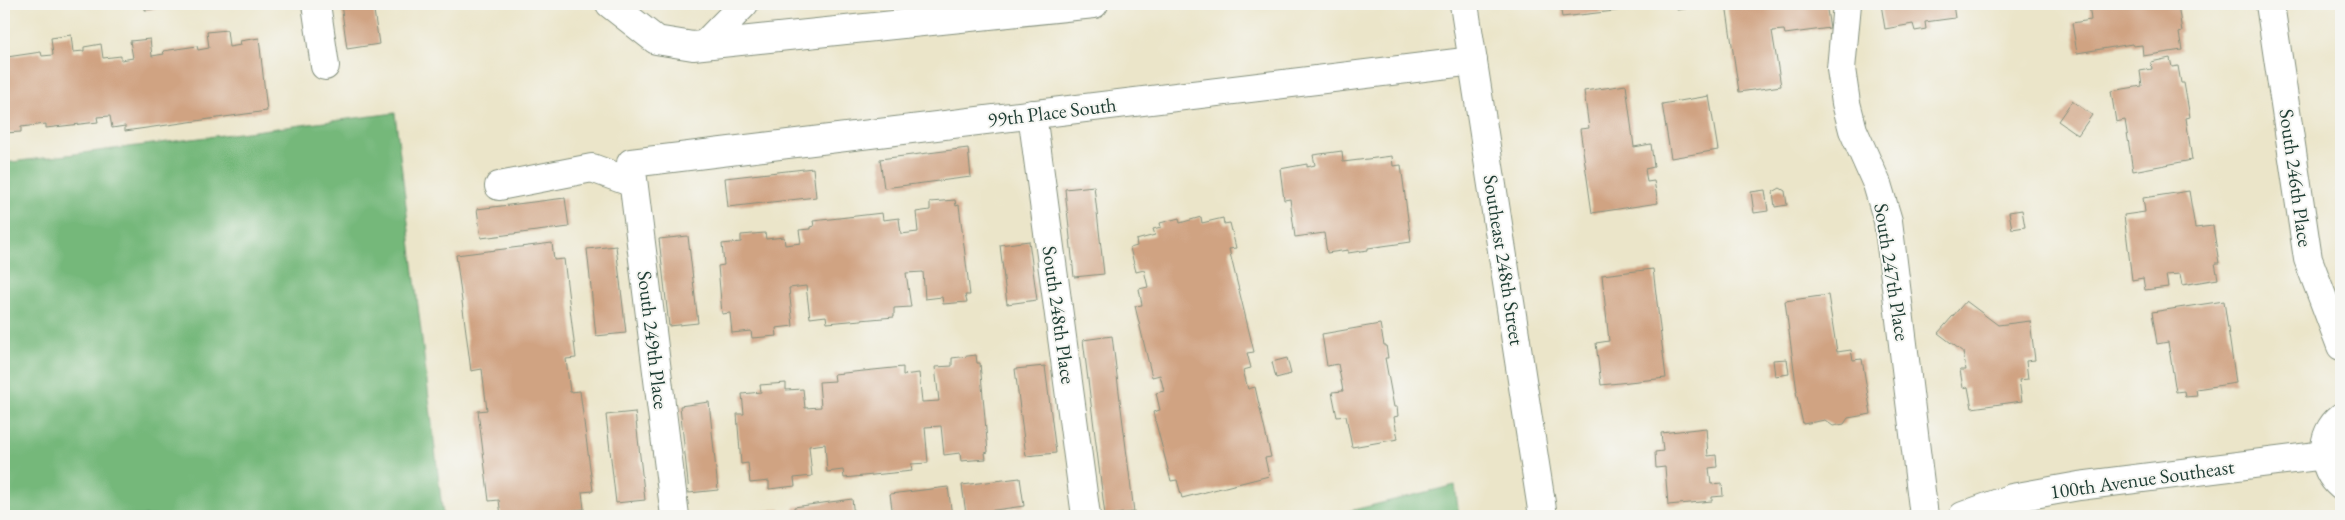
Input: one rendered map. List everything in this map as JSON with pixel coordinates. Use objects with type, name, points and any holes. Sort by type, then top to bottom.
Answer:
[{"type":"street","points":[[316,4],[325,66]]},
{"type":"street","points":[[610,4],[656,40],[692,46],[1094,4]]},
{"type":"street","points":[[705,44],[744,4]]},
{"type":"street","name":"Southeast 248th Street","points":[[1464,4],[1543,516]]},
{"type":"street","name":"South 247th Place","points":[[1847,4],[1842,69],[1846,103],[1853,130],[1877,184],[1888,221],[1924,516]]},
{"type":"street","name":"South 246th Place","points":[[2270,4],[2308,259],[2341,346]]},
{"type":"street","name":"99th Place South","points":[[632,173],[1032,114],[1473,61]]},
{"type":"street","name":"South 248th Place","points":[[1032,114],[1086,516]]},
{"type":"street","points":[[499,186],[592,168],[632,173]]},
{"type":"street","name":"South 249th Place","points":[[632,173],[675,516]]},
{"type":"street","points":[[2341,417],[2330,430],[2325,454],[2328,470],[2341,486]]},
{"type":"street","name":"100th Avenue Southeast","points":[[1963,516],[2012,498],[2325,454]]},
{"type":"green space","points":[[395,113],[443,516],[4,516],[4,163]]},
{"type":"green space","points":[[1455,485],[1459,516],[1329,516]]},
{"type":"building","points":[[145,4],[187,4],[187,5],[145,10]]},
{"type":"building","points":[[341,4],[373,4],[379,44],[347,49]]},
{"type":"building","points":[[1560,4],[1649,4],[1649,7],[1562,17]]},
{"type":"building","points":[[1676,4],[1709,4],[1709,5],[1677,10]]},
{"type":"building","points":[[1726,4],[1826,4],[1830,28],[1785,34],[1784,30],[1772,31],[1781,86],[1739,92]]},
{"type":"building","points":[[1881,4],[1953,4],[1955,18],[1925,22],[1926,29],[1915,31],[1913,24],[1885,29]]},
{"type":"building","points":[[2089,4],[2178,4],[2182,32],[2179,33],[2182,50],[2143,56],[2142,45],[2133,46],[2132,44],[2077,53],[2072,23],[2091,20]]},
{"type":"building","points":[[227,30],[229,47],[241,45],[240,41],[259,38],[267,111],[125,131],[125,126],[112,128],[110,116],[97,117],[98,122],[46,128],[46,124],[21,127],[21,132],[4,133],[4,61],[7,60],[7,57],[41,52],[42,56],[53,55],[51,38],[71,35],[73,52],[84,51],[84,47],[101,44],[103,58],[121,56],[121,60],[133,58],[130,41],[150,39],[152,56],[164,54],[163,51],[197,46],[198,50],[209,48],[207,32]]},
{"type":"building","points":[[2170,58],[2172,67],[2178,66],[2181,83],[2184,83],[2190,117],[2186,118],[2192,160],[2133,171],[2125,120],[2116,122],[2111,91],[2142,86],[2140,71],[2152,69],[2151,62]]},
{"type":"building","points":[[1626,85],[1634,147],[1651,144],[1654,167],[1645,169],[1647,182],[1654,181],[1658,203],[1592,213],[1580,129],[1589,128],[1584,91]]},
{"type":"building","points":[[1709,96],[1718,150],[1671,158],[1662,104]]},
{"type":"building","points":[[2072,101],[2092,115],[2078,135],[2058,121]]},
{"type":"building","points":[[968,148],[971,177],[884,188],[880,159]]},
{"type":"building","points":[[1342,151],[1343,162],[1392,156],[1393,166],[1401,165],[1411,242],[1348,253],[1348,250],[1327,253],[1324,233],[1295,237],[1290,199],[1284,200],[1280,169],[1307,164],[1307,167],[1315,165],[1313,155]]},
{"type":"building","points":[[813,168],[816,197],[728,207],[725,178]]},
{"type":"building","points":[[1094,186],[1104,274],[1074,277],[1065,189]]},
{"type":"building","points":[[1780,188],[1785,191],[1787,205],[1775,207],[1773,192]]},
{"type":"building","points":[[1765,190],[1768,211],[1754,213],[1751,192]]},
{"type":"building","points":[[2189,191],[2195,228],[2213,226],[2219,263],[2215,263],[2218,279],[2182,285],[2180,274],[2166,275],[2168,287],[2145,290],[2143,278],[2132,280],[2124,215],[2145,212],[2143,198]]},
{"type":"building","points":[[565,198],[569,227],[481,238],[477,209]]},
{"type":"building","points":[[955,200],[956,206],[959,205],[970,295],[965,295],[967,302],[943,304],[942,297],[925,299],[923,272],[906,273],[911,307],[894,308],[894,317],[827,323],[826,316],[810,318],[806,286],[789,288],[793,326],[776,328],[777,336],[752,338],[751,331],[732,333],[730,313],[722,314],[718,266],[724,265],[722,244],[741,242],[741,235],[765,233],[766,239],[784,237],[785,245],[801,243],[799,230],[810,229],[810,227],[814,226],[813,221],[882,213],[883,220],[899,218],[901,234],[918,232],[916,212],[930,210],[930,202]]},
{"type":"building","points":[[2022,210],[2025,227],[2012,229],[2009,212]]},
{"type":"building","points":[[1201,217],[1202,223],[1223,218],[1224,224],[1230,223],[1236,248],[1229,249],[1254,352],[1247,353],[1251,368],[1243,370],[1248,389],[1255,387],[1271,457],[1265,458],[1269,476],[1182,498],[1177,480],[1171,481],[1153,412],[1160,410],[1156,393],[1164,391],[1160,375],[1152,377],[1135,306],[1142,305],[1139,289],[1148,287],[1144,270],[1136,272],[1130,248],[1137,246],[1136,240],[1155,235],[1153,229],[1161,227],[1160,223],[1179,218],[1180,223]]},
{"type":"building","points":[[688,236],[698,323],[669,326],[659,239]]},
{"type":"building","points":[[1029,241],[1037,300],[1007,304],[1000,245]]},
{"type":"building","points":[[552,243],[554,260],[564,259],[576,358],[566,359],[570,392],[580,391],[593,491],[582,492],[584,509],[556,512],[557,516],[501,516],[499,500],[489,501],[478,411],[487,410],[482,369],[471,371],[456,255]]},
{"type":"building","points":[[616,246],[626,333],[596,336],[587,249]]},
{"type":"building","points":[[1653,269],[1666,378],[1601,385],[1596,343],[1609,341],[1602,275]]},
{"type":"building","points":[[1828,295],[1837,352],[1851,350],[1853,360],[1862,359],[1871,414],[1848,418],[1844,424],[1833,426],[1825,420],[1803,424],[1796,392],[1785,301]]},
{"type":"building","points":[[1966,301],[1998,325],[2030,321],[2035,360],[2026,361],[2028,379],[2019,380],[2022,401],[1972,408],[1968,387],[1963,388],[1960,370],[1966,370],[1963,352],[1938,333]]},
{"type":"building","points":[[2224,301],[2236,383],[2196,389],[2197,396],[2185,397],[2184,391],[2176,392],[2168,342],[2157,344],[2152,312]]},
{"type":"building","points":[[1380,324],[1384,345],[1386,345],[1388,358],[1385,358],[1394,407],[1397,407],[1398,416],[1394,417],[1398,439],[1352,447],[1346,416],[1337,417],[1332,392],[1343,391],[1338,364],[1327,366],[1322,334]]},
{"type":"building","points":[[1112,336],[1134,512],[1105,515],[1083,340]]},
{"type":"building","points":[[976,355],[977,363],[980,363],[988,452],[985,453],[986,459],[961,461],[960,453],[944,455],[941,426],[925,427],[928,463],[911,464],[912,471],[844,478],[843,470],[827,472],[825,444],[809,446],[812,476],[794,478],[795,486],[769,489],[769,481],[750,483],[748,463],[741,464],[737,414],[744,414],[742,394],[761,392],[760,385],[786,383],[786,390],[803,389],[805,408],[821,407],[819,382],[835,381],[834,374],[903,367],[903,375],[919,373],[922,402],[939,401],[935,367],[952,366],[952,358]]},
{"type":"building","points":[[1287,358],[1291,374],[1276,378],[1272,362]]},
{"type":"building","points":[[1787,359],[1789,374],[1775,376],[1773,360]]},
{"type":"building","points":[[1045,366],[1056,453],[1026,456],[1015,369]]},
{"type":"building","points":[[709,402],[718,490],[689,493],[680,406]]},
{"type":"building","points":[[635,412],[645,500],[616,503],[606,415]]},
{"type":"building","points":[[1706,428],[1708,456],[1716,455],[1717,467],[1709,468],[1711,484],[1722,483],[1723,496],[1712,497],[1712,501],[1668,505],[1665,467],[1656,468],[1655,452],[1663,451],[1661,433]]},
{"type":"building","points":[[1020,478],[1024,506],[966,514],[962,485]]},
{"type":"building","points":[[948,487],[952,516],[893,516],[890,494]]},
{"type":"building","points":[[852,499],[854,516],[795,516],[794,507]]},
{"type":"building","points":[[780,509],[781,516],[722,516],[722,515]]}]
